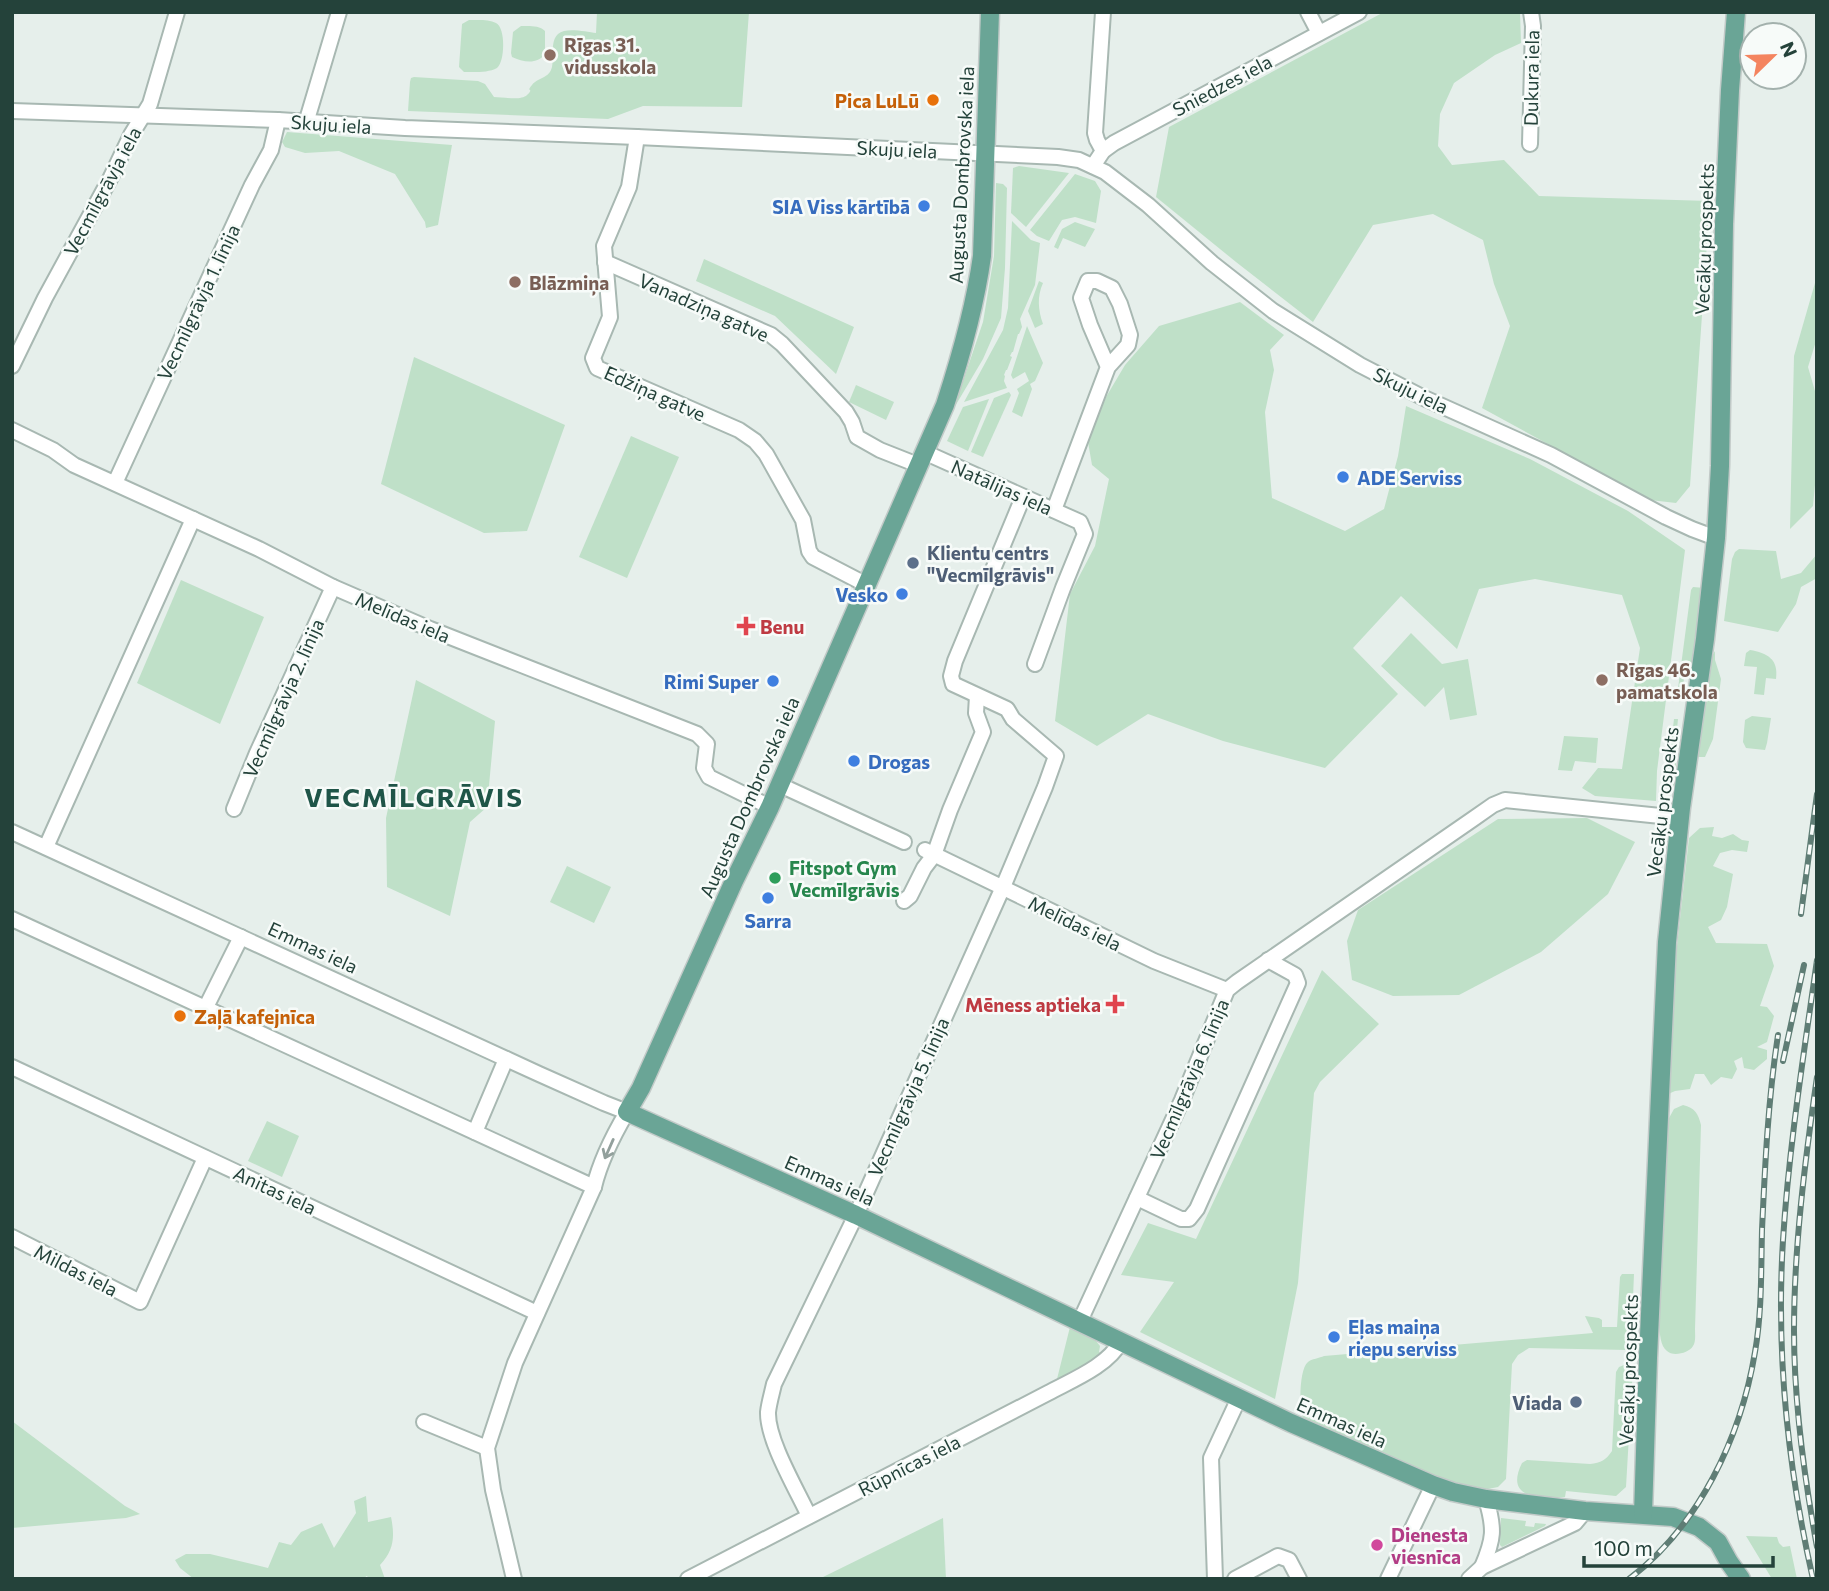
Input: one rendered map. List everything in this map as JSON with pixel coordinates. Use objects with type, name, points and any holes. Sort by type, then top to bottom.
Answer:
[{"type":"main road","name":"Augusta Dombrovska iela","points":[[628,1112],[780,785],[945,405],[977,292],[982,256],[990,12]]},
{"type":"main road","name":"Vecāķu prospekts","points":[[1643,1514],[1666,965],[1680,818],[1717,538],[1724,224],[1730,90],[1737,12]]},
{"type":"main road","name":"Emmas iela","points":[[628,1112],[856,1215],[1331,1442],[1433,1485],[1486,1499],[1586,1511],[1673,1517],[1699,1527],[1718,1542],[1732,1571],[1741,1579]]},
{"type":"street","name":"Vecmīlgrāvja iela","points":[[12,366],[45,298],[150,104],[177,12]]},
{"type":"street","points":[[306,123],[339,12]]},
{"type":"street","points":[[1103,12],[1095,133],[1103,151]]},
{"type":"street","points":[[1308,12],[1319,33]]},
{"type":"street","name":"Sniedzes iela","points":[[1093,166],[1103,151],[1114,143],[1359,12]]},
{"type":"street","name":"Dukura iela","points":[[1530,144],[1533,26],[1531,12]]},
{"type":"street","name":"Skuju iela","points":[[12,111],[278,120],[985,153],[1079,160],[1105,172],[1148,205],[1245,290],[1321,341],[1402,387],[1551,455],[1666,517],[1717,538]]},
{"type":"street","name":"Vecmīlgrāvja 1. līnija","points":[[115,483],[271,150],[278,120]]},
{"type":"street","name":"Edžiņa gatve","points":[[637,137],[629,187],[604,247],[610,317],[593,358],[597,368],[738,430],[755,441],[766,454],[803,520],[809,551],[813,557],[867,585]]},
{"type":"street","name":"Vanadziņa gatve","points":[[605,262],[771,335],[846,412],[857,438],[880,450],[921,458]]},
{"type":"street","points":[[1054,510],[1108,366],[1128,345],[1130,335],[1112,288],[1097,281],[1088,281],[1081,298],[1108,366]]},
{"type":"street","name":"Melīdas iela","points":[[12,430],[53,450],[74,465],[332,587],[430,629],[697,734],[707,744],[705,768],[709,777],[770,807]]},
{"type":"street","name":"Natālijas iela","points":[[921,458],[1080,522],[1085,534],[1035,664]]},
{"type":"street","points":[[904,901],[910,896],[925,868],[983,732],[976,713],[977,696],[953,684],[951,676],[1023,497]]},
{"type":"street","points":[[46,847],[193,519]]},
{"type":"street","name":"Vecmīlgrāvja 2. līnija","points":[[234,809],[332,587]]},
{"type":"street","name":"Vecmīlgrāvja 5. līnija","points":[[809,1516],[780,1455],[770,1426],[768,1411],[774,1384],[856,1215],[1003,887],[1056,755],[1013,719],[1007,709],[977,696]]},
{"type":"street","points":[[780,785],[904,842]]},
{"type":"street","name":"Vecmīlgrāvja 6. līnija","points":[[1080,1321],[1182,1100],[1227,990],[1473,818],[1505,800],[1680,818]]},
{"type":"street","name":"Emmas iela","points":[[12,832],[506,1059],[628,1112]]},
{"type":"street","name":"Melīdas iela","points":[[930,853],[1154,961],[1227,990]]},
{"type":"street","points":[[12,919],[594,1188]]},
{"type":"street","points":[[205,1009],[241,937]]},
{"type":"street","points":[[1137,1198],[1181,1219],[1189,1219],[1196,1209],[1298,983],[1296,975],[1268,960]]},
{"type":"street","points":[[475,1132],[506,1059]]},
{"type":"street","name":"Anitas iela","points":[[12,1067],[537,1313]]},
{"type":"street","name":"Augusta Dombrovska iela","points":[[514,1579],[493,1490],[487,1448],[515,1363],[594,1188],[619,1125],[628,1112]]},
{"type":"street","name":"Mildas iela","points":[[12,1237],[139,1302],[205,1158]]},
{"type":"street","name":"Rūpnīcas iela","points":[[688,1579],[1048,1393],[1103,1362],[1113,1354],[1121,1341]]},
{"type":"street","points":[[1215,1579],[1211,1458],[1239,1398]]},
{"type":"street","points":[[424,1422],[487,1448]]},
{"type":"street","points":[[1388,1579],[1433,1485]]},
{"type":"street","points":[[1482,1567],[1493,1531],[1486,1499]]},
{"type":"street","points":[[1469,1579],[1482,1567],[1576,1522],[1586,1511]]},
{"type":"street","points":[[1235,1579],[1278,1556],[1289,1560],[1299,1579]]},
{"type":"green space","points":[[597,12],[749,12],[742,107],[643,106],[608,119],[408,111],[410,82],[414,77],[478,81],[485,84],[494,97],[524,97],[534,82],[551,71],[553,45],[558,34],[571,30],[596,33]]},
{"type":"green space","points":[[1384,12],[1520,12],[1521,43],[1495,55],[1454,83],[1440,114],[1438,146],[1452,165],[1504,160],[1539,196],[1710,201],[1690,486],[1676,503],[1650,500],[1482,408],[1510,326],[1494,284],[1483,240],[1433,214],[1373,225],[1313,322],[1156,197],[1169,127]]},
{"type":"green space","points":[[469,20],[496,23],[502,31],[502,59],[497,68],[464,72],[459,67],[462,24]]},
{"type":"green space","points":[[521,26],[537,27],[545,31],[545,54],[538,60],[525,61],[512,57],[513,32]]},
{"type":"green space","points":[[287,132],[452,145],[438,225],[426,228],[425,222],[395,174],[339,151],[305,153],[285,147],[282,142]]},
{"type":"green space","points":[[1019,166],[1069,173],[1026,227],[1011,213],[1013,168]]},
{"type":"green space","points":[[1075,174],[1095,181],[1101,191],[1096,223],[1075,217],[1062,220],[1049,241],[1037,236],[1030,230]]},
{"type":"green space","points":[[996,183],[1007,188],[1001,318],[983,359],[954,408],[983,322],[994,256]]},
{"type":"green space","points":[[1012,221],[1031,240],[1040,243],[1035,285],[1020,319],[1022,327],[1004,375],[1007,388],[964,402],[1003,330],[1008,308]]},
{"type":"green space","points":[[1075,222],[1095,229],[1085,247],[1063,238],[1058,249],[1054,247],[1062,229]]},
{"type":"green space","points":[[704,259],[854,327],[836,374],[775,316],[696,281]]},
{"type":"green space","points":[[1817,276],[1817,338],[1808,367],[1817,398],[1817,464],[1813,506],[1790,529],[1794,356]]},
{"type":"green space","points":[[1039,281],[1043,283],[1039,303],[1043,324],[1035,328],[1028,311]]},
{"type":"green space","points":[[1240,302],[1284,335],[1270,350],[1274,370],[1265,412],[1272,498],[1345,531],[1384,509],[1398,456],[1406,406],[1530,459],[1628,511],[1685,550],[1657,771],[1656,801],[1595,796],[1582,788],[1598,768],[1622,769],[1640,648],[1622,595],[1535,579],[1479,589],[1457,649],[1401,596],[1353,648],[1398,694],[1325,768],[1223,741],[1148,714],[1097,746],[1055,721],[1070,594],[1095,546],[1109,479],[1092,465],[1088,442],[1106,397],[1125,365],[1159,326]]},
{"type":"green space","points":[[1027,326],[1043,363],[1035,381],[1030,384],[1032,389],[1022,417],[1012,412],[1019,393],[1017,389],[1029,381],[1025,372],[1013,379],[1011,375]]},
{"type":"green space","points":[[414,357],[565,425],[527,531],[484,533],[381,484]]},
{"type":"green space","points":[[856,385],[894,402],[886,420],[849,402]]},
{"type":"green space","points":[[1009,392],[1011,395],[983,457],[971,452],[994,398]]},
{"type":"green space","points":[[989,399],[968,451],[947,441],[963,407]]},
{"type":"green space","points":[[631,436],[679,457],[627,578],[579,557]]},
{"type":"green space","points":[[1739,549],[1776,551],[1781,579],[1801,573],[1817,554],[1817,578],[1801,587],[1796,604],[1778,632],[1724,621],[1732,559]]},
{"type":"green space","points":[[181,580],[264,617],[220,724],[137,683]]},
{"type":"green space","points":[[1693,587],[1705,588],[1694,669],[1686,667],[1681,697],[1677,696]]},
{"type":"green space","points":[[1411,633],[1442,664],[1468,659],[1477,715],[1450,720],[1444,687],[1425,707],[1381,666]]},
{"type":"green space","points":[[1750,650],[1766,655],[1776,666],[1776,679],[1766,678],[1764,695],[1754,694],[1757,667],[1744,666],[1746,653]]},
{"type":"green space","points":[[1715,651],[1721,679],[1713,739],[1705,757],[1697,757],[1709,661]]},
{"type":"green space","points":[[416,680],[495,721],[487,807],[470,822],[450,916],[387,887],[386,818]]},
{"type":"green space","points":[[1752,716],[1771,718],[1765,750],[1746,748],[1743,742],[1745,720]]},
{"type":"green space","points":[[1674,719],[1678,719],[1673,787],[1667,779]]},
{"type":"green space","points":[[1564,736],[1598,738],[1596,763],[1575,761],[1572,771],[1558,770]]},
{"type":"green space","points":[[1587,818],[1635,842],[1608,894],[1541,952],[1459,995],[1393,996],[1352,980],[1347,941],[1358,910],[1498,819]]},
{"type":"green space","points":[[1714,827],[1712,836],[1722,838],[1733,834],[1749,841],[1747,852],[1732,850],[1720,853],[1713,866],[1733,874],[1727,907],[1721,920],[1708,927],[1716,943],[1767,944],[1774,966],[1760,1006],[1767,1007],[1774,1016],[1767,1042],[1757,1047],[1767,1050],[1767,1059],[1754,1070],[1744,1068],[1742,1057],[1734,1061],[1737,1069],[1732,1079],[1721,1077],[1711,1085],[1704,1074],[1695,1074],[1690,1089],[1666,1095],[1675,964],[1689,838],[1700,828]]},
{"type":"green space","points":[[567,866],[611,887],[594,923],[550,902]]},
{"type":"green space","points":[[1322,970],[1379,1024],[1320,1082],[1314,1093],[1298,1283],[1275,1399],[1140,1332],[1174,1282],[1121,1275],[1148,1223],[1196,1239]]},
{"type":"green space","points":[[1683,1105],[1695,1112],[1701,1125],[1695,1340],[1691,1348],[1677,1354],[1670,1353],[1663,1346],[1659,1325],[1669,1118],[1674,1109]]},
{"type":"green space","points":[[267,1121],[299,1136],[282,1177],[248,1161]]},
{"type":"green space","points":[[1622,1274],[1634,1274],[1631,1345],[1627,1350],[1529,1348],[1518,1355],[1512,1364],[1506,1479],[1498,1487],[1483,1490],[1410,1470],[1303,1418],[1301,1380],[1305,1366],[1311,1360],[1324,1356],[1593,1333],[1585,1316],[1599,1318],[1602,1320],[1602,1327],[1617,1327]]},
{"type":"green space","points":[[1070,1327],[1096,1341],[1100,1346],[1099,1352],[1103,1355],[1057,1379]]},
{"type":"green space","points":[[1624,1365],[1633,1367],[1626,1487],[1616,1496],[1566,1491],[1565,1497],[1545,1498],[1521,1490],[1518,1475],[1522,1463],[1527,1460],[1590,1464],[1603,1460],[1610,1454],[1616,1372]]},
{"type":"green space","points":[[12,1421],[125,1506],[140,1514],[126,1518],[12,1528]]},
{"type":"green space","points":[[366,1496],[368,1522],[391,1517],[392,1543],[380,1565],[385,1579],[366,1576],[365,1579],[194,1579],[180,1568],[175,1560],[186,1554],[210,1554],[268,1568],[279,1542],[291,1545],[301,1532],[322,1523],[334,1548],[356,1513],[354,1501]]},
{"type":"green space","points":[[943,1518],[946,1579],[819,1579]]},
{"type":"green space","points":[[1501,1518],[1526,1521],[1525,1526],[1546,1524],[1502,1547]]},
{"type":"green space","points":[[1746,1536],[1777,1537],[1783,1547],[1790,1546],[1797,1579],[1772,1579]]},
{"type":"railway","points":[[1801,914],[1817,794]]},
{"type":"railway","points":[[1813,1579],[1797,1496],[1786,1411],[1781,1282],[1789,1170],[1817,960]]},
{"type":"railway","points":[[1783,1061],[1804,965]]},
{"type":"railway","points":[[1629,1579],[1654,1558],[1696,1506],[1727,1447],[1748,1384],[1759,1322],[1766,1157],[1778,1035]]},
{"type":"railway","points":[[1817,1077],[1804,1172],[1794,1299],[1796,1386],[1801,1440],[1817,1547]]},
{"type":"place","name":"Rīgas 31. vidusskola","points":[[550,55]]},
{"type":"place","name":"Pica LuLū","points":[[933,100]]},
{"type":"place","name":"SIA Viss kārtībā","points":[[924,206]]},
{"type":"place","name":"Blāzmiņa","points":[[515,282]]},
{"type":"place","name":"ADE Serviss","points":[[1343,477]]},
{"type":"place","name":"Klientu centrs \"Vecmīlgrāvis\"","points":[[913,563]]},
{"type":"place","name":"Vesko","points":[[902,594]]},
{"type":"place","name":"Benu","points":[[746,626]]},
{"type":"place","name":"Rīgas 46. pamatskola","points":[[1602,680]]},
{"type":"place","name":"Rimi Super","points":[[773,681]]},
{"type":"place","name":"Drogas","points":[[854,761]]},
{"type":"place","name":"Fitspot Gym Vecmīlgrāvis","points":[[775,878]]},
{"type":"place","name":"Sarra","points":[[768,898]]},
{"type":"place","name":"Mēness aptieka","points":[[1115,1004]]},
{"type":"place","name":"Zaļā kafejnīca","points":[[180,1016]]},
{"type":"place","name":"Eļas maiņa riepu serviss","points":[[1334,1337]]},
{"type":"place","name":"Viada","points":[[1576,1402]]},
{"type":"place","name":"Dienesta viesnīca","points":[[1377,1545]]},
{"type":"district","name":"VECMĪLGRĀVIS","points":[[414,796]]}]
